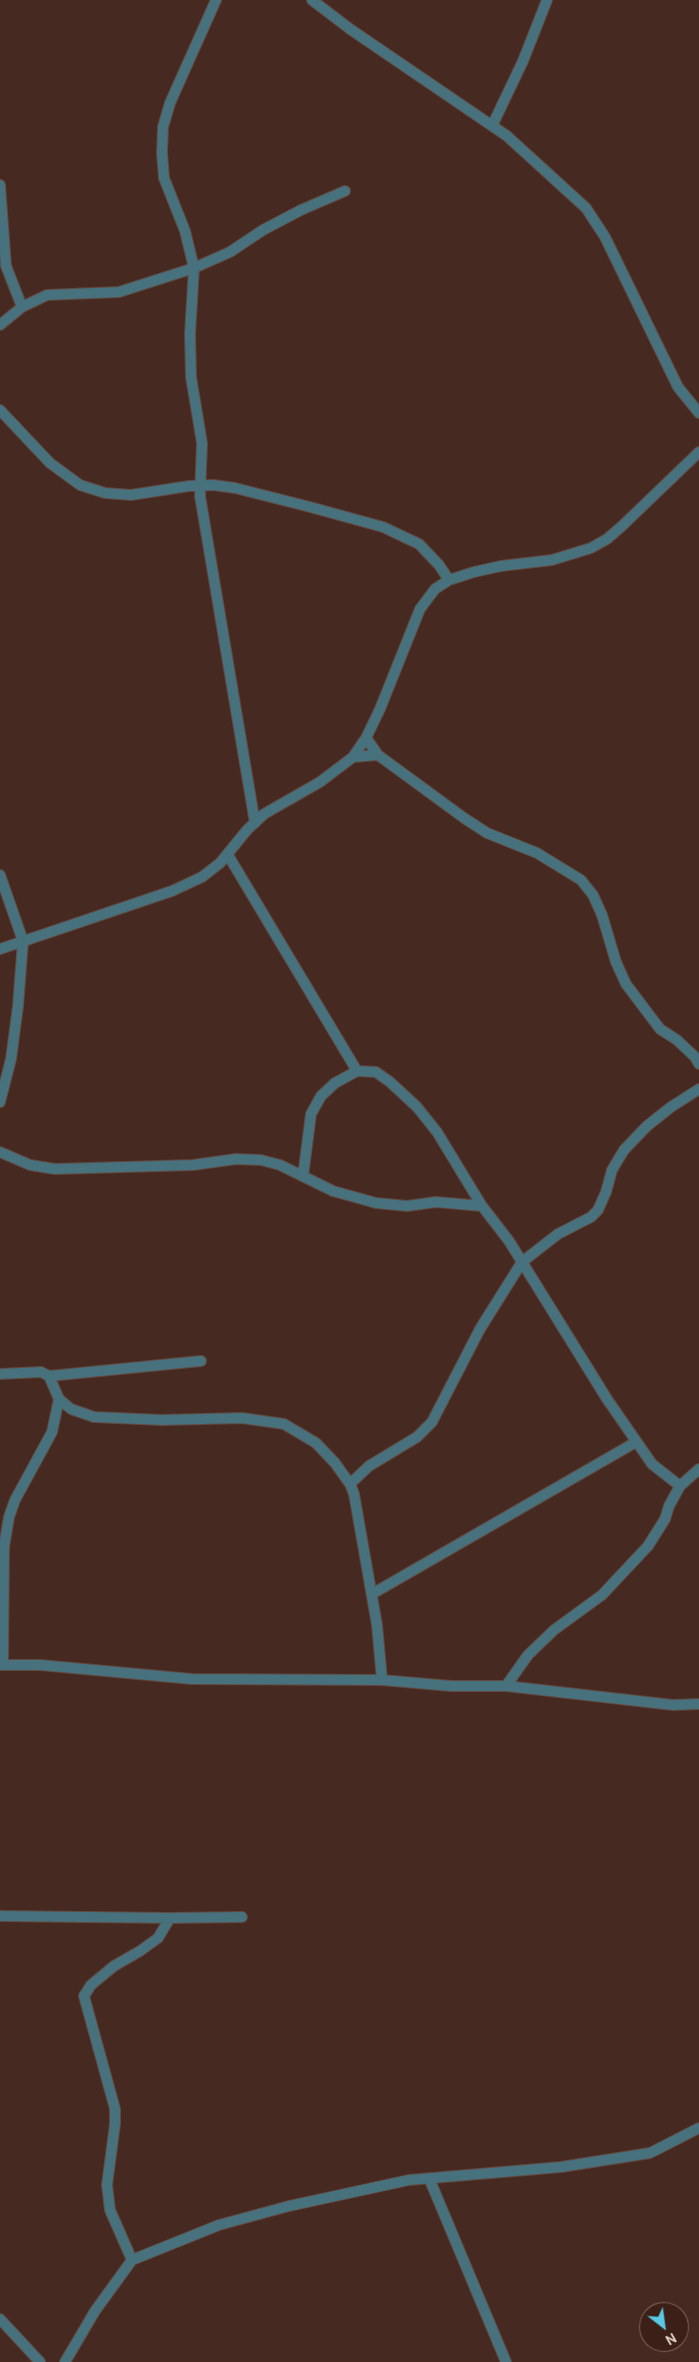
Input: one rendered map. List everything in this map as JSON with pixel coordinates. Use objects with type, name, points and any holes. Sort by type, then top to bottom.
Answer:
[{"type":"street","points":[[216,0],[170,103],[162,126],[164,178],[185,231],[194,268],[190,334],[191,377],[201,425],[201,507],[213,562],[255,822]]},
{"type":"street","points":[[312,0],[350,29],[410,68],[507,136],[586,208],[605,236],[678,387],[699,413]]},
{"type":"street","points":[[492,126],[523,61],[547,0]]},
{"type":"street","points":[[0,185],[6,266],[22,307]]},
{"type":"street","points":[[0,325],[22,307],[47,295],[118,292],[194,268],[230,252],[264,230],[301,210],[345,191]]},
{"type":"street","points":[[0,410],[50,463],[80,485],[105,493],[131,495],[189,486],[235,488],[383,527],[419,544],[439,565],[449,580]]},
{"type":"street","points":[[0,949],[172,891],[202,876],[228,855],[255,822],[282,803],[320,782],[353,757],[366,738],[420,609],[436,589],[449,580],[501,566],[552,560],[591,548],[622,526],[699,452]]},
{"type":"street","points":[[366,738],[378,755],[414,783],[487,833],[536,853],[581,880],[592,895],[602,915],[616,962],[626,984],[660,1029],[677,1040],[695,1057],[699,1064]]},
{"type":"street","points":[[353,757],[378,755]]},
{"type":"street","points":[[228,855],[357,1071]]},
{"type":"street","points":[[0,875],[23,941],[18,1006],[11,1058],[0,1102]]},
{"type":"street","points":[[303,1176],[312,1114],[321,1096],[335,1083],[357,1071],[376,1072],[390,1082],[417,1107],[437,1132],[482,1206],[522,1262],[636,1442],[652,1464],[680,1486]]},
{"type":"street","points":[[350,1484],[369,1466],[417,1437],[432,1422],[480,1329],[522,1262],[558,1234],[591,1217],[598,1210],[606,1192],[612,1170],[624,1150],[647,1126],[670,1107],[699,1089]]},
{"type":"street","points":[[0,1152],[30,1165],[55,1169],[193,1165],[236,1159],[261,1160],[303,1176],[333,1191],[376,1203],[407,1206],[436,1202],[482,1206]]},
{"type":"street","points":[[0,1374],[41,1372],[49,1376],[201,1361]]},
{"type":"street","points":[[49,1376],[59,1399],[71,1409],[94,1417],[162,1420],[242,1418],[284,1424],[316,1443],[350,1484],[356,1504],[372,1594],[382,1680]]},
{"type":"street","points":[[59,1399],[52,1432],[15,1500],[9,1517],[4,1547],[1,1665],[40,1665],[192,1679],[382,1680],[451,1686],[506,1686],[673,1705],[699,1704]]},
{"type":"street","points":[[372,1594],[636,1442]]},
{"type":"street","points":[[506,1686],[528,1655],[554,1630],[602,1595],[648,1546],[665,1520],[669,1506],[680,1486],[699,1469]]},
{"type":"street","points":[[0,1916],[170,1918],[242,1916]]},
{"type":"street","points":[[132,2260],[108,2204],[107,2185],[115,2124],[114,2109],[84,1996],[91,1985],[114,1966],[158,1938],[170,1918]]},
{"type":"street","points":[[65,2362],[95,2311],[132,2260],[219,2225],[290,2206],[429,2178],[562,2167],[650,2153],[699,2128]]},
{"type":"street","points":[[429,2178],[506,2362]]},
{"type":"street","points":[[0,2319],[40,2362]]}]
